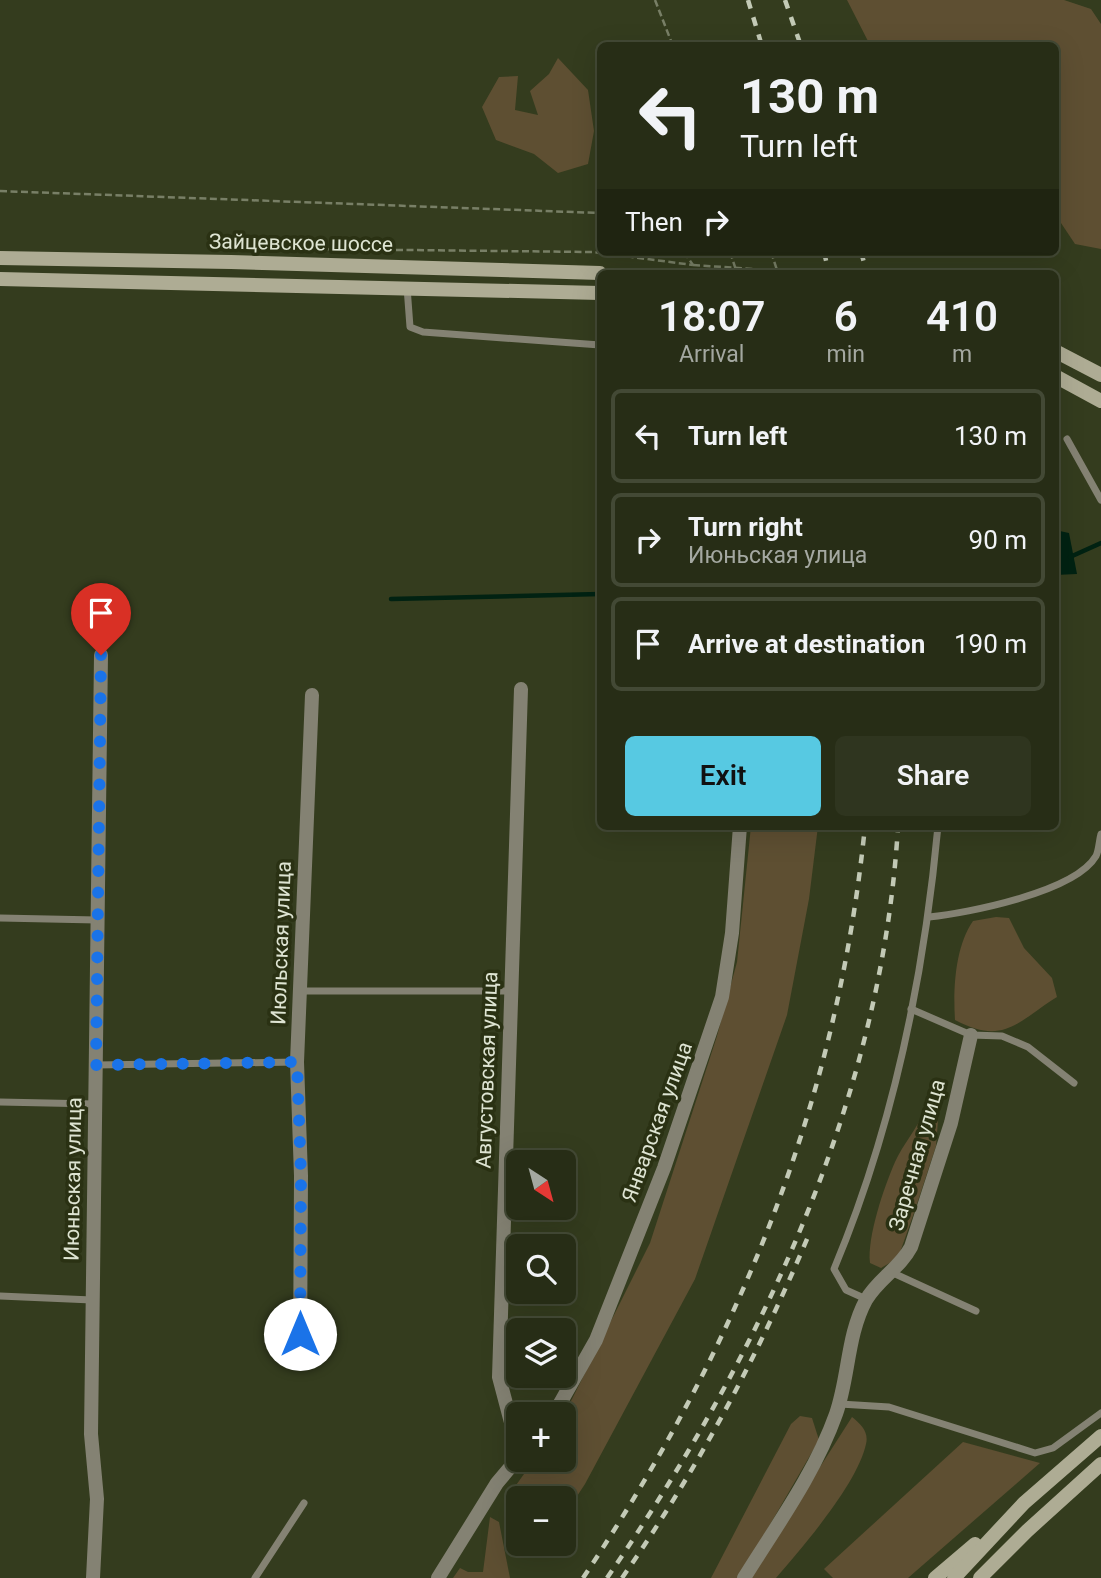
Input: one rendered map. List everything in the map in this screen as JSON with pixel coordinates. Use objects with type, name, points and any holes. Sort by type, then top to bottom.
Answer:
[{"type":"main road","name":"Зайцевское шоссе","points":[[0,258],[231,261],[597,273]]},
{"type":"main road","name":"Зайцевское шоссе","points":[[0,279],[597,293]]},
{"type":"main road","points":[[1059,353],[1095,371]]},
{"type":"main road","points":[[1059,378],[1097,398]]},
{"type":"main road","points":[[935,1578],[1101,1436]]},
{"type":"main road","points":[[981,1578],[1027,1531],[1101,1464]]},
{"type":"main road","points":[[954,1578],[1024,1503]]},
{"type":"street","name":"Июньская улица","points":[[93,1578],[97,1499],[91,1434],[92,1300],[101,655]]},
{"type":"street","name":"Августовская улица","points":[[506,1404],[499,1377],[521,689]]},
{"type":"street","name":"Июльская улица","points":[[300,1361],[301,1176],[297,1062],[312,695]]},
{"type":"street","name":"Январская улица","points":[[561,1402],[596,1340],[664,1168],[722,997],[731,941],[740,830]]},
{"type":"street","name":"Заречная улица","points":[[744,1578],[813,1466],[840,1404],[849,1350],[866,1299],[904,1261],[911,1247],[951,1123],[971,1035]]},
{"type":"street","points":[[438,1578],[506,1472]]},
{"type":"lane","points":[[407,287],[410,327],[423,332],[597,345]]},
{"type":"lane","points":[[1067,439],[1101,499]]},
{"type":"lane","points":[[866,1299],[846,1290],[834,1269],[889,1110],[929,917],[938,830]]},
{"type":"lane","points":[[929,917],[1032,897],[1066,879],[1091,861],[1097,855],[1101,834]]},
{"type":"lane","points":[[0,918],[97,920]]},
{"type":"lane","points":[[300,991],[510,991]]},
{"type":"lane","points":[[911,1009],[971,1035],[1002,1036],[1028,1047],[1074,1083]]},
{"type":"lane","points":[[96,1065],[297,1062]]},
{"type":"lane","points":[[0,1102],[96,1104]]},
{"type":"lane","points":[[891,1272],[975,1311]]},
{"type":"lane","points":[[0,1296],[92,1300]]},
{"type":"lane","points":[[840,1404],[889,1406],[1035,1453],[1052,1448],[1101,1413]]},
{"type":"lane","points":[[255,1578],[304,1503]]},
{"type":"path","points":[[655,0],[671,42]]},
{"type":"path","points":[[0,191],[597,213]]},
{"type":"path","points":[[687,256],[693,265],[768,270]]},
{"type":"path","points":[[100,604],[101,655]]},
{"type":"shaded area","points":[[847,0],[1064,0],[1091,9],[1101,24],[1101,249],[1075,244],[1059,220],[1059,42],[868,42]]},
{"type":"shaded area","points":[[558,58],[588,90],[594,131],[588,164],[558,173],[534,154],[496,140],[482,107],[499,77],[518,76],[515,110],[538,115],[530,91],[549,74]]},
{"type":"shaded area","points":[[1059,531],[1069,533],[1077,574],[1059,575]]},
{"type":"shaded area","points":[[751,830],[818,830],[809,899],[787,1015],[695,1279],[576,1498],[576,1486],[515,1486],[525,1472],[576,1472],[576,1402],[570,1402],[650,1243],[717,1036],[737,962]]},
{"type":"shaded area","points":[[1009,918],[1024,948],[1052,978],[1057,997],[1009,1028],[986,1031],[955,1020],[955,982],[962,943],[973,921]]},
{"type":"shaded area","points":[[932,1105],[939,1108],[936,1146],[898,1258],[881,1268],[870,1263],[870,1252],[881,1198],[898,1155],[925,1110]]},
{"type":"shaded area","points":[[800,1416],[812,1418],[819,1440],[739,1578],[711,1578],[791,1424]]},
{"type":"shaded area","points":[[852,1417],[863,1429],[867,1440],[861,1460],[841,1496],[776,1578],[749,1578]]},
{"type":"shaded area","points":[[963,1442],[1040,1463],[908,1578],[833,1578],[824,1569]]},
{"type":"shaded area","points":[[490,1517],[499,1522],[510,1578],[453,1578],[460,1568],[468,1572],[483,1572]]},
{"type":"shaded area","points":[[519,1556],[536,1556],[535,1558],[518,1558]]},
{"type":"waterway","points":[[1070,557],[1101,543]]},
{"type":"waterway","points":[[391,599],[597,594]]},
{"type":"railway","points":[[748,0],[761,42]]},
{"type":"railway","points":[[785,0],[800,42]]},
{"type":"railway","points":[[825,256],[828,270]]},
{"type":"railway","points":[[862,256],[866,270]]},
{"type":"railway","points":[[583,1578],[638,1491],[689,1402],[733,1312],[772,1220],[804,1125],[831,1029],[851,929],[864,830]]},
{"type":"railway","points":[[607,1578],[663,1493],[715,1405],[762,1314],[804,1221],[839,1126],[867,1028],[887,928],[898,830]]},
{"type":"railway","points":[[622,1578],[676,1495],[725,1410],[770,1322],[810,1232]]},
{"type":"route","points":[[101,655],[96,1065],[297,1062],[301,1176],[300,1334]]}]
